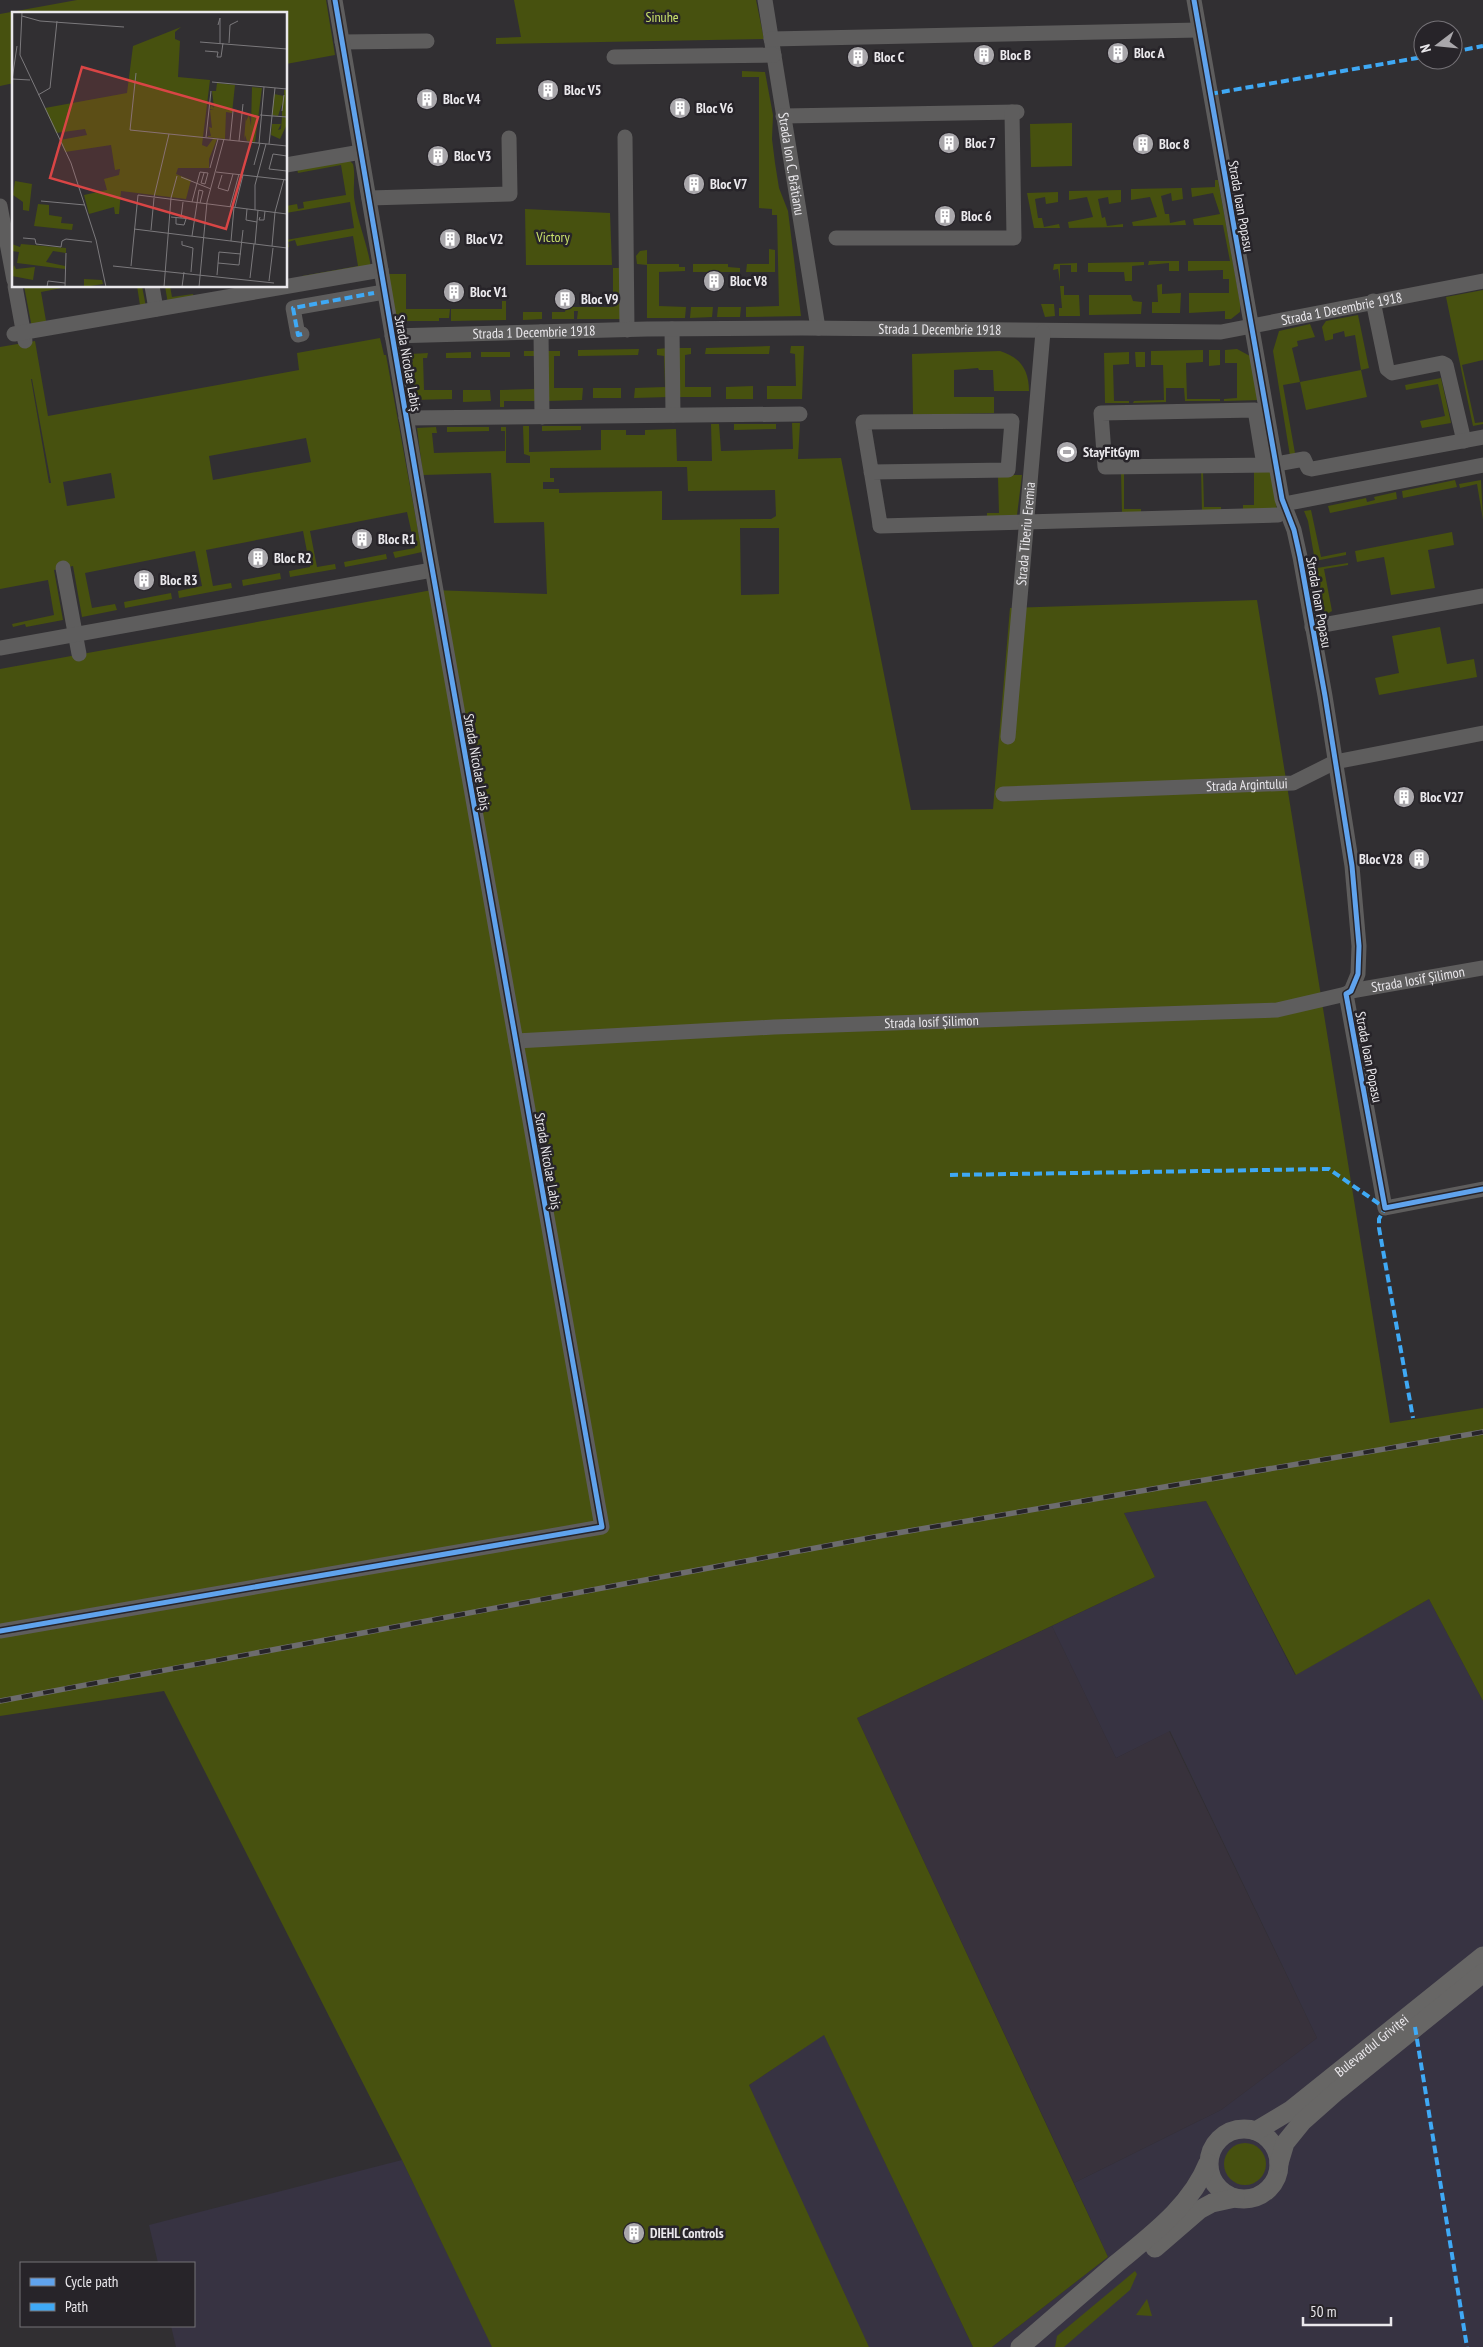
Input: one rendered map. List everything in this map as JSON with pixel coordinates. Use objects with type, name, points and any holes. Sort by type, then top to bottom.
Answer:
[{"type":"main road","name":"Bulevardul Griviței","points":[[1256,2131],[1291,2110],[1483,1956]]},
{"type":"main road","name":"Bulevardul Griviței","points":[[1279,2163],[1285,2143],[1302,2122],[1337,2091],[1483,1973]]},
{"type":"main road","points":[[1020,2347],[1163,2223],[1189,2197],[1200,2181],[1211,2151],[1217,2141],[1226,2134],[1245,2129],[1256,2131],[1272,2143],[1279,2163],[1273,2184],[1266,2192],[1246,2200],[1235,2198],[1218,2189],[1209,2172],[1208,2163]]},
{"type":"main road","points":[[1039,2347],[1199,2210],[1212,2203],[1235,2198]]},
{"type":"street","name":"Strada Nicolae Labiș","points":[[0,1631],[602,1527],[432,570],[335,0]]},
{"type":"street","name":"Strada Ion C. Brătianu","points":[[765,0],[818,328]]},
{"type":"street","name":"Strada Ioan Popasu","points":[[1194,0],[1250,327],[1270,464],[1281,509],[1294,530],[1300,557],[1352,866],[1359,946],[1358,974],[1348,992],[1385,1208],[1483,1189]]},
{"type":"street","points":[[771,39],[1199,30]]},
{"type":"street","points":[[342,42],[427,41]]},
{"type":"street","points":[[614,57],[774,55]]},
{"type":"street","points":[[783,116],[1014,112],[1014,238],[836,238]]},
{"type":"street","points":[[625,137],[627,330]]},
{"type":"street","points":[[369,198],[510,194],[509,138]]},
{"type":"street","points":[[288,165],[361,152]]},
{"type":"street","points":[[4,212],[12,266]]},
{"type":"street","points":[[288,286],[381,270]]},
{"type":"street","name":"Strada 1 Decembrie 1918","points":[[392,336],[672,329],[818,328],[1043,332],[1221,332],[1483,281]]},
{"type":"street","points":[[15,288],[21,336],[156,309],[277,288]]},
{"type":"street","points":[[152,288],[156,309]]},
{"type":"street","points":[[302,334],[298,335],[293,308],[384,292]]},
{"type":"street","points":[[1373,301],[1387,369],[1390,372],[1442,363],[1446,365],[1464,440]]},
{"type":"street","points":[[672,329],[673,415]]},
{"type":"street","points":[[541,332],[542,417]]},
{"type":"street","name":"Strada Tiberiu Eremia","points":[[1008,737],[1043,332]]},
{"type":"street","points":[[1270,464],[1255,410],[1101,413],[1105,467],[1270,464],[1304,459],[1308,468],[1312,469],[1483,437]]},
{"type":"street","points":[[406,418],[800,414]]},
{"type":"street","points":[[871,472],[1008,470],[1012,421],[863,422],[871,472],[880,526],[1026,522],[1281,509],[1483,465]]},
{"type":"street","points":[[1010,445],[1033,445]]},
{"type":"street","points":[[63,568],[79,654]]},
{"type":"street","points":[[0,648],[432,570]]},
{"type":"street","points":[[1312,627],[1483,596]]},
{"type":"street","name":"Strada Argintului","points":[[1003,794],[1293,783],[1335,762],[1483,733]]},
{"type":"street","name":"Strada Iosif Șilimon","points":[[516,1041],[774,1027],[1277,1010],[1348,992],[1483,968]]},
{"type":"shaded area","points":[[1206,1501],[1295,1675],[1429,1599],[1483,1701],[1483,2347],[992,2347],[1108,2257],[1074,2183],[1221,2110],[1317,2038],[1170,1731],[1116,1758],[1052,1626],[1155,1577],[1124,1513]]},
{"type":"shaded area","points":[[1052,1626],[1116,1758],[1169,1731],[1317,2038],[1221,2110],[1074,2183],[857,1718]]},
{"type":"shaded area","points":[[824,2034],[973,2347],[176,2347],[171,2327],[195,2327],[195,2262],[158,2262],[149,2225],[402,2160],[456,2271],[755,2099],[749,2085]]},
{"type":"green space","points":[[77,0],[326,0],[335,55],[288,64],[288,12],[12,12],[12,83],[0,86],[0,14]]},
{"type":"green space","name":"Sinuhe","points":[[514,0],[756,0],[764,39],[496,44],[496,38],[521,37]]},
{"type":"green space","points":[[742,71],[765,72],[773,115],[772,139],[775,163],[779,188],[788,211],[801,316],[746,317],[746,307],[779,306],[777,215],[772,215],[772,209],[759,208],[759,77],[742,77]]},
{"type":"green space","points":[[1072,123],[1072,166],[1031,167],[1030,124]]},
{"type":"green space","points":[[350,161],[353,164],[355,203],[371,268],[302,280],[302,276],[358,266],[353,236],[297,246],[295,240],[288,242],[288,240],[354,228],[350,202],[288,213],[288,206],[297,204],[298,209],[304,208],[303,202],[346,195],[341,165],[298,173],[297,169]]},
{"type":"green space","points":[[1215,180],[1218,180],[1240,302],[1240,312],[1231,319],[1225,319],[1225,311],[1189,313],[1189,293],[1229,293],[1229,279],[1223,279],[1223,270],[1188,271],[1188,261],[1230,261],[1223,225],[1194,225],[1193,219],[1220,214],[1213,193],[1192,197],[1191,188],[1215,187]]},
{"type":"green space","points":[[1182,188],[1183,199],[1172,201],[1171,193],[1161,196],[1165,214],[1169,214],[1170,223],[1185,220],[1186,225],[1133,226],[1132,222],[1157,217],[1150,197],[1131,200],[1131,189]]},
{"type":"green space","points":[[1121,190],[1121,202],[1109,204],[1108,197],[1098,199],[1102,218],[1105,217],[1107,226],[1123,224],[1123,227],[1069,228],[1068,222],[1093,217],[1087,197],[1069,200],[1069,191]]},
{"type":"green space","points":[[1058,192],[1058,202],[1046,204],[1045,197],[1035,199],[1038,218],[1042,218],[1044,227],[1059,224],[1060,228],[1034,228],[1027,193]]},
{"type":"green space","name":"Victory","points":[[525,209],[610,213],[612,265],[526,265]]},
{"type":"green space","points":[[769,249],[775,250],[775,272],[746,272],[747,264],[769,264]]},
{"type":"green space","points":[[647,250],[647,264],[679,264],[679,267],[685,267],[685,271],[659,272],[659,306],[686,307],[685,318],[647,318],[647,265],[637,264],[636,256],[640,251]]},
{"type":"green space","points":[[1149,261],[1179,261],[1179,271],[1169,271],[1169,263],[1148,265]]},
{"type":"green space","points":[[1144,262],[1144,265],[1132,266],[1132,281],[1125,281],[1124,272],[1088,272],[1088,263]]},
{"type":"green space","points":[[1077,263],[1077,272],[1071,272],[1071,265],[1060,265],[1060,282],[1058,269],[1053,270],[1054,264]]},
{"type":"green space","points":[[693,264],[728,264],[728,267],[740,268],[740,272],[693,272]]},
{"type":"green space","points":[[613,268],[622,268],[622,319],[577,319],[578,311],[574,311],[574,319],[552,319],[552,312],[565,312],[566,307],[613,307]]},
{"type":"green space","points":[[388,274],[406,274],[406,309],[450,309],[449,318],[439,318],[439,321],[397,321]]},
{"type":"green space","points":[[1162,284],[1162,294],[1181,293],[1180,313],[1152,313],[1152,302],[1158,302],[1157,285]]},
{"type":"green space","points":[[1060,286],[1064,286],[1064,295],[1079,295],[1080,316],[1059,316],[1059,308],[1062,308]]},
{"type":"green space","points":[[24,288],[62,288],[41,292],[46,321],[32,328]]},
{"type":"green space","points":[[137,288],[142,288],[146,307],[140,305]]},
{"type":"green space","points":[[165,288],[170,288],[172,297],[193,294],[194,299],[168,304]]},
{"type":"green space","points":[[1483,290],[1483,360],[1462,365],[1475,423],[1483,422],[1483,424],[1473,426],[1446,297]]},
{"type":"green space","points":[[1089,295],[1131,295],[1133,301],[1142,302],[1141,314],[1089,315]]},
{"type":"green space","points":[[502,301],[506,301],[506,320],[451,321],[451,309],[502,309]]},
{"type":"green space","points":[[1041,304],[1054,304],[1055,316],[1045,317]]},
{"type":"green space","points":[[691,307],[713,307],[712,317],[690,318]]},
{"type":"green space","points":[[718,307],[741,307],[740,317],[717,317]]},
{"type":"green space","points":[[523,312],[542,312],[542,319],[523,320]]},
{"type":"green space","points":[[1358,315],[1369,368],[1361,370],[1355,335],[1345,337],[1344,331],[1333,334],[1333,339],[1325,341],[1322,327],[1326,321]]},
{"type":"green space","points":[[1310,324],[1315,337],[1297,341],[1298,346],[1292,348],[1300,382],[1283,385],[1296,459],[1291,462],[1273,351],[1279,331]]},
{"type":"green space","points":[[380,338],[384,355],[386,355],[422,552],[395,558],[393,552],[415,548],[407,512],[310,531],[317,567],[335,564],[336,569],[290,577],[289,571],[310,567],[303,531],[206,550],[213,586],[231,583],[232,588],[179,598],[178,591],[202,586],[195,551],[85,573],[92,608],[115,604],[117,610],[82,617],[73,566],[54,570],[63,620],[26,627],[25,624],[13,627],[12,624],[54,615],[48,580],[0,589],[0,347],[35,341],[48,416],[299,370],[297,353]],"holes":[[[32,379],[51,483],[49,483]],[[306,438],[311,462],[213,480],[209,456]],[[111,473],[115,498],[67,506],[63,482]]]},
{"type":"green space","points":[[770,346],[769,354],[705,354],[706,348]]},
{"type":"green space","points":[[791,346],[804,346],[802,399],[767,399],[767,386],[796,386],[795,354],[790,353]]},
{"type":"green space","points":[[402,347],[405,363],[413,362],[411,354],[428,353],[427,358],[423,358],[424,390],[452,390],[452,399],[412,400],[413,410]]},
{"type":"green space","points":[[668,348],[668,397],[634,398],[635,388],[665,387],[664,356],[657,355],[657,349]]},
{"type":"green space","points":[[678,348],[691,348],[691,354],[685,355],[685,387],[711,387],[711,397],[680,397]]},
{"type":"green space","points":[[639,349],[638,355],[578,356],[578,350]]},
{"type":"green space","points":[[1237,349],[1250,356],[1261,400],[1224,401],[1224,399],[1237,398],[1237,363],[1225,363],[1225,350]]},
{"type":"green space","points":[[1203,350],[1203,362],[1186,363],[1187,399],[1220,399],[1220,401],[1185,401],[1184,388],[1166,388],[1166,402],[1133,403],[1134,401],[1164,400],[1163,365],[1151,365],[1151,351]]},
{"type":"green space","points":[[1209,350],[1220,350],[1220,365],[1209,366]]},
{"type":"green space","points":[[524,351],[537,351],[537,401],[504,401],[504,407],[500,407],[500,390],[534,389],[534,356],[524,356]]},
{"type":"green space","points":[[546,351],[560,351],[560,356],[554,356],[554,388],[583,388],[582,400],[546,401]]},
{"type":"green space","points":[[1000,351],[1013,357],[1022,365],[1029,383],[1029,391],[994,391],[993,370],[979,370],[978,368],[954,370],[954,397],[994,397],[994,413],[913,415],[912,354]]},
{"type":"green space","points":[[471,352],[471,358],[446,358],[446,353]]},
{"type":"green space","points":[[481,352],[510,352],[510,357],[481,357]]},
{"type":"green space","points":[[1129,352],[1129,364],[1113,365],[1114,401],[1129,401],[1129,403],[1105,403],[1104,353]]},
{"type":"green space","points":[[1135,352],[1145,352],[1145,367],[1136,367]]},
{"type":"green space","points":[[1361,370],[1367,397],[1306,410],[1300,382]]},
{"type":"green space","points":[[1441,378],[1451,423],[1422,428],[1420,421],[1445,416],[1438,384],[1406,390],[1405,385]]},
{"type":"green space","points":[[753,386],[753,399],[726,399],[726,387]]},
{"type":"green space","points":[[593,388],[621,388],[621,398],[593,398]]},
{"type":"green space","points":[[463,390],[490,390],[491,401],[463,402]]},
{"type":"green space","points":[[792,423],[800,423],[798,459],[841,458],[911,810],[993,809],[1010,608],[1257,600],[1390,1423],[1483,1408],[1483,1701],[1429,1599],[1296,1675],[1206,1501],[1124,1513],[1155,1577],[857,1718],[1108,2257],[992,2347],[973,2347],[824,2035],[749,2085],[869,2347],[492,2347],[402,2160],[164,1691],[0,1716],[0,669],[432,590],[547,594],[544,522],[494,523],[491,473],[423,475],[417,428],[436,427],[437,433],[432,433],[434,453],[505,451],[505,431],[501,431],[501,427],[506,427],[506,463],[530,463],[530,456],[524,454],[523,426],[529,426],[529,452],[601,450],[601,430],[626,430],[626,435],[645,435],[645,430],[676,429],[677,461],[712,461],[711,424],[719,424],[721,451],[793,449]],"holes":[[[687,467],[688,491],[775,490],[776,516],[771,519],[662,520],[662,491],[559,493],[559,489],[543,489],[543,482],[554,482],[554,478],[550,478],[550,468]],[[740,528],[779,528],[779,594],[741,595]]]},
{"type":"green space","points":[[734,424],[776,424],[776,429],[734,430]]},
{"type":"green space","points":[[542,426],[581,426],[581,430],[542,431]]},
{"type":"green space","points":[[447,427],[489,427],[489,431],[447,432]]},
{"type":"green space","points":[[1201,469],[1203,471],[1204,507],[1221,507],[1221,511],[1202,512]]},
{"type":"green space","points":[[1254,470],[1272,471],[1277,510],[1243,511],[1243,505],[1254,505]]},
{"type":"green space","points":[[1121,472],[1124,473],[1124,509],[1141,509],[1141,513],[1122,513]]},
{"type":"green space","points":[[981,475],[1022,475],[1017,515],[987,517],[987,513],[999,513],[998,477]]},
{"type":"green space","points":[[1455,480],[1457,487],[1403,498],[1402,491]]},
{"type":"green space","points":[[1481,480],[1483,520],[1477,484],[1460,488],[1459,484]]},
{"type":"green space","points":[[1396,492],[1397,499],[1330,513],[1328,506],[1366,498],[1367,502],[1375,500],[1374,497]]},
{"type":"green space","points":[[1311,510],[1321,557],[1346,552],[1346,555],[1315,561],[1308,521],[1304,511]]},
{"type":"green space","points":[[1452,532],[1454,545],[1428,550],[1435,588],[1391,595],[1384,557],[1357,562],[1355,551]]},
{"type":"green space","points":[[386,554],[387,559],[345,567],[344,562]]},
{"type":"green space","points":[[1348,563],[1348,565],[1324,569],[1332,611],[1325,615],[1317,568]]},
{"type":"green space","points":[[280,573],[281,579],[243,586],[242,580]]},
{"type":"green space","points":[[171,593],[172,599],[125,608],[124,602]]},
{"type":"green space","points":[[1440,627],[1447,664],[1474,659],[1477,677],[1379,695],[1375,678],[1399,673],[1392,636]]},
{"type":"green space","points":[[1249,2143],[1257,2146],[1263,2152],[1266,2164],[1263,2176],[1257,2182],[1241,2185],[1233,2182],[1227,2176],[1224,2160],[1227,2152],[1233,2146]]},
{"type":"green space","points":[[1135,2271],[1137,2274],[1130,2290],[1064,2347],[1055,2347],[1057,2336]]},
{"type":"green space","points":[[1147,2299],[1152,2316],[1136,2315]]},
{"type":"railway","points":[[0,1701],[874,1537],[1483,1432]]},
{"type":"marked path","points":[[1463,50],[1483,46]]},
{"type":"marked path","points":[[1210,94],[1413,59]]},
{"type":"marked path","points":[[302,334],[298,335],[293,308],[374,293]]},
{"type":"marked path","points":[[950,1175],[1329,1169],[1385,1208],[1379,1219],[1379,1228],[1413,1418]]},
{"type":"marked path","points":[[1415,2027],[1467,2347]]},
{"type":"cycle path","points":[[0,1631],[602,1527],[429,551],[335,0]]},
{"type":"cycle path","points":[[1194,0],[1282,499],[1294,530],[1300,557],[1325,696],[1352,866],[1359,946],[1358,974],[1351,991],[1346,994],[1385,1208],[1483,1189]]},
{"type":"place","name":"Bloc A","points":[[1118,53]]},
{"type":"place","name":"Bloc B","points":[[984,55]]},
{"type":"place","name":"Bloc C","points":[[858,57]]},
{"type":"place","name":"Bloc V5","points":[[548,90]]},
{"type":"place","name":"Bloc V4","points":[[427,99]]},
{"type":"place","name":"Bloc V6","points":[[680,108]]},
{"type":"place","name":"Bloc 7","points":[[949,143]]},
{"type":"place","name":"Bloc 8","points":[[1143,144]]},
{"type":"place","name":"Bloc V3","points":[[438,156]]},
{"type":"place","name":"Bloc V7","points":[[694,184]]},
{"type":"place","name":"Bloc 6","points":[[945,216]]},
{"type":"place","name":"Bloc V2","points":[[450,239]]},
{"type":"place","name":"Bloc V8","points":[[714,281]]},
{"type":"place","name":"Bloc V1","points":[[454,292]]},
{"type":"place","name":"Bloc V9","points":[[565,299]]},
{"type":"place","name":"StayFitGym","points":[[1067,452]]},
{"type":"place","name":"Bloc R1","points":[[362,539]]},
{"type":"place","name":"Bloc R2","points":[[258,558]]},
{"type":"place","name":"Bloc R3","points":[[144,580]]},
{"type":"place","name":"Bloc V27","points":[[1404,797]]},
{"type":"place","name":"Bloc V28","points":[[1419,859]]},
{"type":"place","name":"DIEHL Controls","points":[[634,2233]]}]
